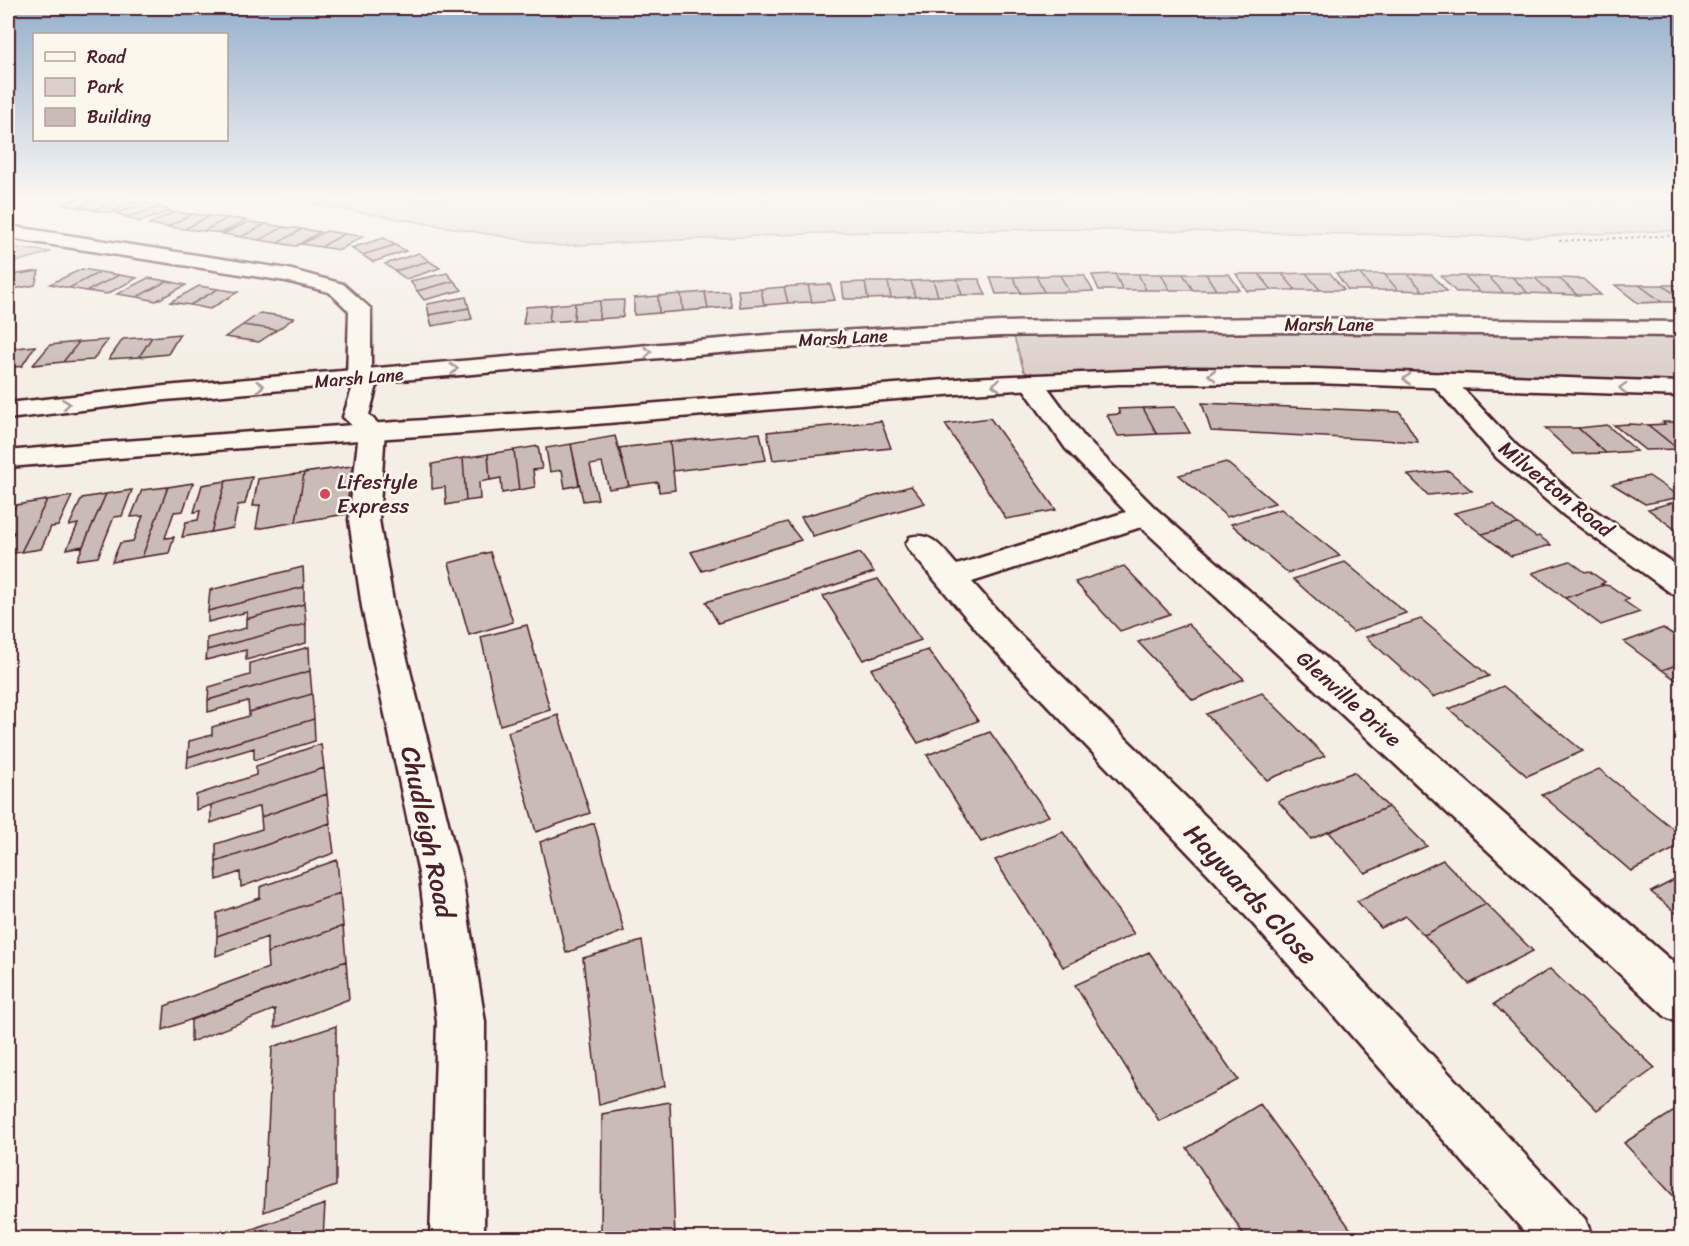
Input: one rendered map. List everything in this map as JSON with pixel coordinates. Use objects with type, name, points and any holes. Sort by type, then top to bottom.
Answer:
[{"type":"main road","points":[[172,257],[288,275],[336,288],[360,309],[359,378],[365,385],[356,417],[372,430]]},
{"type":"main road","name":"Marsh Lane","points":[[8,411],[165,393],[767,342],[1000,329],[1270,325],[1682,329]]},
{"type":"main road","points":[[8,459],[160,444],[1032,382],[1192,375],[1441,380],[1682,389]]},
{"type":"main road","name":"Milverton Road","points":[[1441,380],[1507,452],[1575,510],[1682,585]]},
{"type":"main road","name":"Glenville Drive","points":[[1032,382],[1074,443],[1146,515],[1682,1001]]},
{"type":"main road","name":"Chudleigh Road","points":[[372,430],[364,520],[378,607],[441,878],[461,1022],[457,1239]]},
{"type":"main road","points":[[952,578],[1146,515]]},
{"type":"main road","name":"Haywards Close","points":[[921,544],[999,634],[1231,868],[1555,1227]]},
{"type":"green space","points":[[8,257],[33,257],[8,264]]},
{"type":"green space","points":[[1152,331],[1681,334],[1681,381],[1201,368],[1032,376],[1024,371],[1014,337],[1017,335]]},
{"type":"building","points":[[365,257],[388,257],[373,262]]},
{"type":"building","points":[[406,257],[424,257],[429,261],[395,271],[385,264]]},
{"type":"building","points":[[429,261],[440,268],[406,279],[395,271]]},
{"type":"building","points":[[82,269],[100,272],[69,288],[50,284]]},
{"type":"building","points":[[39,271],[35,285],[8,290],[12,275]]},
{"type":"building","points":[[100,272],[119,275],[87,291],[69,288]]},
{"type":"building","points":[[447,273],[454,281],[417,291],[410,281]]},
{"type":"building","points":[[1306,273],[1320,290],[1296,290],[1282,274]]},
{"type":"building","points":[[1306,273],[1330,273],[1344,290],[1320,290]]},
{"type":"building","points":[[1336,273],[1360,274],[1373,290],[1348,290]]},
{"type":"building","points":[[1115,274],[1138,274],[1146,290],[1123,290]]},
{"type":"building","points":[[1115,274],[1123,290],[1099,290],[1092,275]]},
{"type":"building","points":[[1138,274],[1161,274],[1170,290],[1146,290]]},
{"type":"building","points":[[1161,274],[1183,274],[1193,290],[1170,290]]},
{"type":"building","points":[[1183,274],[1206,274],[1216,290],[1193,290]]},
{"type":"building","points":[[1206,274],[1229,274],[1240,290],[1216,290]]},
{"type":"building","points":[[1236,274],[1259,274],[1272,290],[1247,291]]},
{"type":"building","points":[[1259,274],[1282,274],[1296,290],[1272,290]]},
{"type":"building","points":[[1360,274],[1384,274],[1398,290],[1373,290]]},
{"type":"building","points":[[1384,274],[1408,274],[1423,291],[1398,290]]},
{"type":"building","points":[[1408,274],[1432,275],[1447,291],[1423,291]]},
{"type":"building","points":[[119,275],[137,278],[107,294],[87,291]]},
{"type":"building","points":[[1060,275],[1069,292],[1044,292],[1036,276]]},
{"type":"building","points":[[1060,275],[1084,275],[1093,291],[1069,292]]},
{"type":"building","points":[[1036,276],[1044,292],[1021,293],[1013,277]]},
{"type":"building","points":[[1441,276],[1465,276],[1480,292],[1456,292]]},
{"type":"building","points":[[1465,276],[1489,277],[1504,293],[1480,292]]},
{"type":"building","points":[[990,277],[1013,277],[1021,293],[996,294]]},
{"type":"building","points":[[1489,277],[1512,277],[1528,293],[1504,293]]},
{"type":"building","points":[[1512,277],[1535,278],[1552,294],[1528,293]]},
{"type":"building","points":[[148,278],[167,281],[137,297],[117,294]]},
{"type":"building","points":[[1535,278],[1559,278],[1577,295],[1552,294]]},
{"type":"building","points":[[1559,278],[1583,279],[1601,295],[1577,295]]},
{"type":"building","points":[[957,279],[962,295],[938,296],[933,280]]},
{"type":"building","points":[[957,279],[979,279],[986,295],[962,295]]},
{"type":"building","points":[[933,280],[938,296],[915,297],[911,281]]},
{"type":"building","points":[[167,281],[186,285],[156,301],[137,297]]},
{"type":"building","points":[[454,281],[462,290],[424,300],[417,291]]},
{"type":"building","points":[[911,281],[915,297],[891,298],[888,282]]},
{"type":"building","points":[[865,282],[888,282],[891,298],[868,299]]},
{"type":"building","points":[[865,282],[868,299],[844,299],[842,283]]},
{"type":"building","points":[[830,284],[835,300],[812,302],[808,285]]},
{"type":"building","points":[[808,285],[812,302],[788,303],[784,287]]},
{"type":"building","points":[[1615,285],[1639,285],[1662,302],[1638,303]]},
{"type":"building","points":[[1639,285],[1662,285],[1682,299],[1682,302],[1662,302]]},
{"type":"building","points":[[1662,285],[1682,285],[1682,299]]},
{"type":"building","points":[[199,286],[218,289],[190,305],[170,302]]},
{"type":"building","points":[[784,287],[788,303],[764,305],[761,289]]},
{"type":"building","points":[[218,289],[238,292],[210,309],[190,305]]},
{"type":"building","points":[[761,289],[764,305],[740,307],[738,290]]},
{"type":"building","points":[[728,291],[732,307],[708,309],[705,292]]},
{"type":"building","points":[[705,292],[708,309],[683,311],[681,294]]},
{"type":"building","points":[[681,294],[683,311],[659,313],[658,296]]},
{"type":"building","points":[[658,296],[659,313],[634,315],[634,298]]},
{"type":"building","points":[[466,297],[469,308],[429,315],[427,304]]},
{"type":"building","points":[[624,300],[623,317],[599,319],[600,301]]},
{"type":"building","points":[[600,301],[599,319],[574,320],[575,303]]},
{"type":"building","points":[[575,303],[574,320],[549,322],[551,305]]},
{"type":"building","points":[[551,305],[549,322],[523,324],[526,307]]},
{"type":"building","points":[[469,308],[472,319],[432,326],[429,315]]},
{"type":"building","points":[[260,313],[294,318],[277,330],[243,325]]},
{"type":"building","points":[[243,325],[277,330],[259,342],[225,337]]},
{"type":"building","points":[[180,334],[168,354],[139,357],[152,337]]},
{"type":"building","points":[[152,337],[139,357],[109,359],[123,339]]},
{"type":"building","points":[[108,340],[93,360],[63,362],[79,342]]},
{"type":"building","points":[[79,342],[63,362],[33,365],[50,345]]},
{"type":"building","points":[[35,346],[22,366],[8,368],[8,349]]},
{"type":"building","points":[[1202,403],[1400,412],[1418,442],[1211,431]]},
{"type":"building","points":[[1175,407],[1190,433],[1157,434],[1143,408]]},
{"type":"building","points":[[1143,408],[1157,434],[1118,436],[1107,415],[1120,414],[1118,409]]},
{"type":"building","points":[[990,418],[1056,510],[1006,519],[945,424]]},
{"type":"building","points":[[881,421],[891,448],[773,460],[767,432]]},
{"type":"building","points":[[1663,422],[1676,422],[1682,426],[1682,449],[1678,449],[1648,425],[1665,424]]},
{"type":"building","points":[[1607,425],[1637,451],[1606,453],[1578,428]]},
{"type":"building","points":[[1614,425],[1648,425],[1678,449],[1645,450]]},
{"type":"building","points":[[1545,428],[1578,428],[1606,453],[1573,454]]},
{"type":"building","points":[[760,433],[766,460],[673,471],[670,442]]},
{"type":"building","points":[[615,436],[629,486],[609,489],[602,463],[590,465],[598,499],[583,501],[571,444]]},
{"type":"building","points":[[670,442],[675,490],[659,492],[658,482],[629,486],[619,448]]},
{"type":"building","points":[[571,444],[579,485],[565,488],[562,470],[550,472],[546,448]]},
{"type":"building","points":[[538,446],[542,469],[533,470],[535,487],[519,490],[514,450]]},
{"type":"building","points":[[514,450],[519,490],[502,493],[501,478],[490,480],[488,454]]},
{"type":"building","points":[[488,454],[490,480],[479,482],[480,499],[466,501],[463,458]]},
{"type":"building","points":[[463,458],[466,501],[446,505],[445,487],[432,489],[432,464]]},
{"type":"building","points":[[1226,462],[1275,503],[1227,517],[1179,475]]},
{"type":"building","name":"Lifestyle Express","points":[[352,466],[346,514],[296,522],[304,473]]},
{"type":"building","points":[[1449,471],[1472,491],[1428,495],[1408,475]]},
{"type":"building","points":[[304,473],[296,522],[256,529],[260,505],[253,506],[258,479]]},
{"type":"building","points":[[1649,476],[1680,497],[1645,504],[1612,484]]},
{"type":"building","points":[[252,477],[245,504],[238,505],[233,528],[211,532],[226,481]]},
{"type":"building","points":[[226,481],[211,532],[182,537],[186,522],[198,520],[200,511],[194,512],[202,485]]},
{"type":"building","points":[[193,483],[183,511],[174,512],[165,538],[174,537],[169,553],[142,557],[168,487]]},
{"type":"building","points":[[911,486],[925,503],[813,536],[801,517]]},
{"type":"building","points":[[168,487],[142,557],[112,562],[120,543],[133,541],[143,516],[131,517],[142,490]]},
{"type":"building","points":[[132,490],[122,516],[114,517],[98,557],[77,560],[106,494]]},
{"type":"building","points":[[106,494],[83,546],[67,549],[78,524],[69,526],[82,498]]},
{"type":"building","points":[[72,496],[58,526],[51,527],[41,549],[21,552],[47,500]]},
{"type":"building","points":[[47,500],[21,552],[8,554],[8,544],[14,532],[8,533],[8,521],[16,505]]},
{"type":"building","points":[[1682,500],[1680,533],[1648,509]]},
{"type":"building","points":[[1493,503],[1518,524],[1482,534],[1454,513]]},
{"type":"building","points":[[1281,509],[1340,556],[1288,573],[1231,524]]},
{"type":"building","points":[[787,522],[801,540],[702,571],[691,552]]},
{"type":"building","points":[[1518,524],[1551,545],[1511,556],[1482,534]]},
{"type":"building","points":[[490,552],[513,622],[469,635],[449,563]]},
{"type":"building","points":[[860,553],[874,572],[718,623],[706,602]]},
{"type":"building","points":[[1570,561],[1605,582],[1601,584],[1604,585],[1565,598],[1532,573]]},
{"type":"building","points":[[1345,562],[1406,613],[1353,632],[1293,579]]},
{"type":"building","points":[[1124,566],[1170,614],[1120,631],[1075,582]]},
{"type":"building","points":[[303,567],[304,587],[208,611],[210,590]]},
{"type":"building","points":[[878,579],[921,640],[863,660],[823,596]]},
{"type":"building","points":[[1604,585],[1610,586],[1629,599],[1624,601],[1640,612],[1601,625],[1565,598]]},
{"type":"building","points":[[304,587],[304,604],[246,619],[247,612],[208,622],[208,611]]},
{"type":"building","points":[[304,604],[306,624],[207,650],[207,638],[246,628],[246,619]]},
{"type":"building","points":[[1421,619],[1489,676],[1433,697],[1366,637]]},
{"type":"building","points":[[306,624],[306,643],[246,660],[246,650],[206,660],[207,650]]},
{"type":"building","points":[[1188,624],[1244,679],[1193,700],[1138,642]]},
{"type":"building","points":[[527,625],[550,710],[500,725],[481,637]]},
{"type":"building","points":[[1663,628],[1682,640],[1682,663],[1662,670],[1624,642]]},
{"type":"building","points":[[309,647],[310,671],[208,700],[209,687],[250,675],[250,663]]},
{"type":"building","points":[[928,650],[978,721],[918,743],[871,669]]},
{"type":"building","points":[[1682,663],[1682,684],[1662,670]]},
{"type":"building","points":[[310,671],[312,694],[249,712],[248,701],[208,712],[208,700]]},
{"type":"building","points":[[1503,686],[1583,751],[1527,776],[1449,709]]},
{"type":"building","points":[[1262,693],[1325,756],[1267,780],[1206,714]]},
{"type":"building","points":[[312,694],[314,719],[188,757],[189,741],[212,735],[212,727],[249,716],[249,712]]},
{"type":"building","points":[[558,715],[590,813],[536,832],[508,732]]},
{"type":"building","points":[[314,719],[315,741],[254,760],[254,748],[187,768],[188,757]]},
{"type":"building","points":[[990,732],[1049,816],[981,842],[927,755]]},
{"type":"building","points":[[321,744],[324,768],[196,810],[196,795],[256,775],[256,766]]},
{"type":"building","points":[[324,768],[327,794],[261,817],[260,806],[211,823],[211,805]]},
{"type":"building","points":[[1599,769],[1682,836],[1682,845],[1631,871],[1542,795]]},
{"type":"building","points":[[1354,772],[1388,807],[1311,839],[1278,801]]},
{"type":"building","points":[[327,794],[330,823],[216,862],[216,844],[262,829],[261,817]]},
{"type":"building","points":[[1388,807],[1427,846],[1365,873],[1329,832]]},
{"type":"building","points":[[330,823],[334,853],[241,887],[240,872],[217,880],[216,862]]},
{"type":"building","points":[[594,823],[624,931],[566,953],[540,842]]},
{"type":"building","points":[[1063,832],[1134,934],[1063,967],[995,860]]},
{"type":"building","points":[[337,860],[340,893],[217,936],[217,913],[260,898],[260,887]]},
{"type":"building","points":[[1443,860],[1486,904],[1424,935],[1406,916],[1381,928],[1357,901]]},
{"type":"building","points":[[1682,876],[1682,918],[1651,892]]},
{"type":"building","points":[[340,893],[343,926],[267,953],[267,937],[216,956],[217,936]]},
{"type":"building","points":[[1486,904],[1533,951],[1469,984],[1424,935]]},
{"type":"building","points":[[343,926],[346,961],[163,1030],[165,1006],[268,968],[267,953]]},
{"type":"building","points":[[642,941],[665,1086],[599,1105],[583,958]]},
{"type":"building","points":[[1149,952],[1238,1080],[1159,1121],[1075,985]]},
{"type":"building","points":[[346,961],[349,999],[275,1028],[275,1009],[191,1042],[191,1020]]},
{"type":"building","points":[[1550,969],[1655,1068],[1597,1110],[1494,1004]]},
{"type":"building","points":[[336,1026],[336,1186],[264,1212],[272,1047]]},
{"type":"building","points":[[670,1102],[675,1238],[601,1238],[602,1114]]},
{"type":"building","points":[[1260,1104],[1357,1238],[1246,1238],[1187,1148]]},
{"type":"building","points":[[1682,1106],[1682,1205],[1624,1143]]},
{"type":"building","points":[[325,1204],[323,1238],[242,1238],[243,1232]]},
{"type":"place","name":"Lifestyle Express","points":[[325,494]]}]
